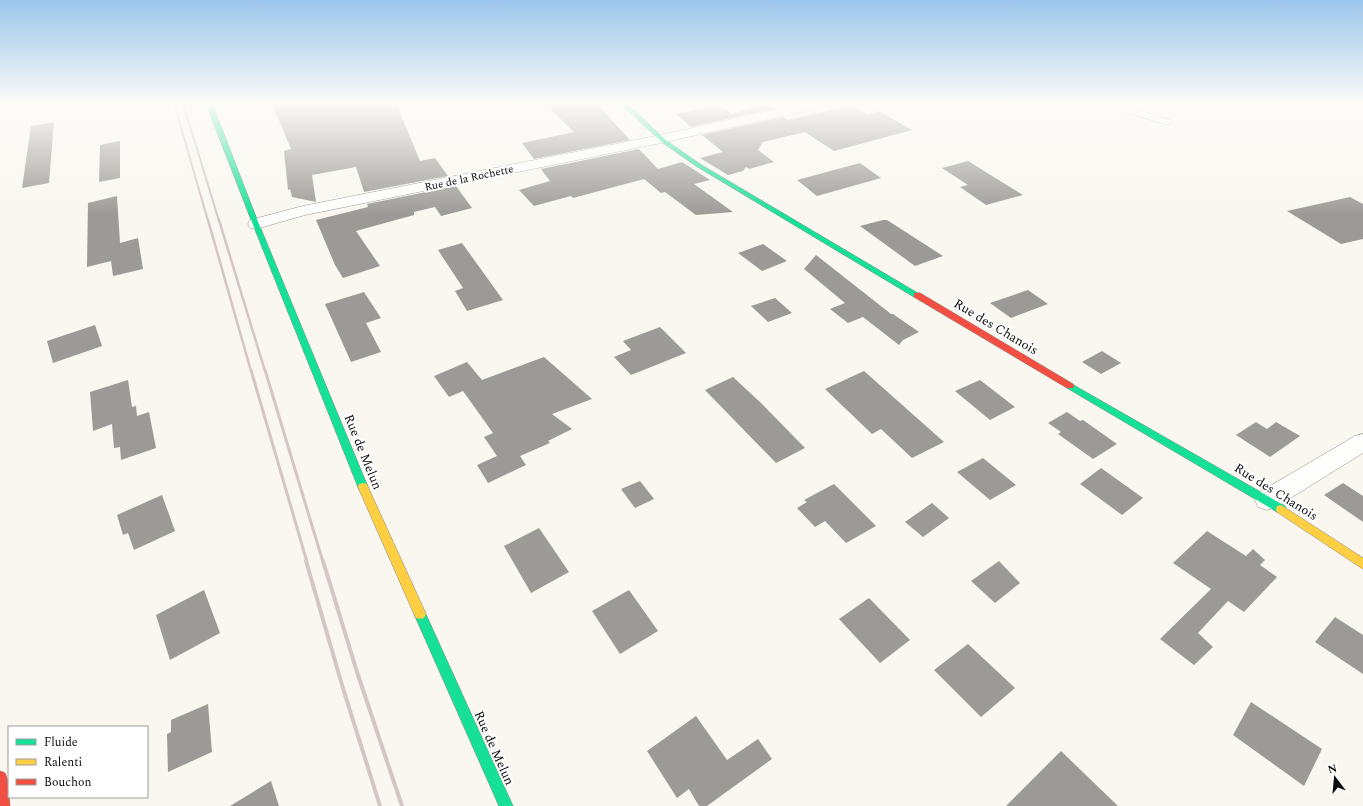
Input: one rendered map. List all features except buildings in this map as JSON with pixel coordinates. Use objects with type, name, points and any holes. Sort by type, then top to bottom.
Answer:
[{"type":"street","name":"Rue de Melun","points":[[224,141],[367,496],[506,806]]},
{"type":"street","name":"Rue de la Rochette","points":[[256,224],[303,211],[653,141]]},
{"type":"street","name":"Rue des Chanois","points":[[663,141],[705,169],[1020,356],[1267,500],[1363,564]]},
{"type":"street","points":[[1267,500],[1363,442]]},
{"type":"street","points":[[0,778],[3,806]]},
{"type":"railway","points":[[185,141],[208,221]]},
{"type":"railway","points":[[194,141],[219,221]]},
{"type":"railway","points":[[208,220],[251,371]]},
{"type":"railway","points":[[219,220],[265,371]]},
{"type":"railway","points":[[251,370],[307,562]]},
{"type":"railway","points":[[265,370],[323,562]]},
{"type":"railway","points":[[306,561],[342,685],[380,806]]},
{"type":"railway","points":[[323,561],[357,672],[402,806]]},
{"type":"traffic: fast","points":[[224,141],[363,487]]},
{"type":"traffic: fast","points":[[664,141],[698,165],[917,295]]},
{"type":"traffic: fast","points":[[1070,386],[1281,509]]},
{"type":"traffic: fast","points":[[420,614],[506,806]]},
{"type":"traffic: slow","points":[[363,487],[420,614]]},
{"type":"traffic: slow","points":[[1281,509],[1363,564]]},
{"type":"traffic: jam","points":[[917,295],[1070,386]]},
{"type":"traffic: jam","points":[[0,778],[3,806]]}]
